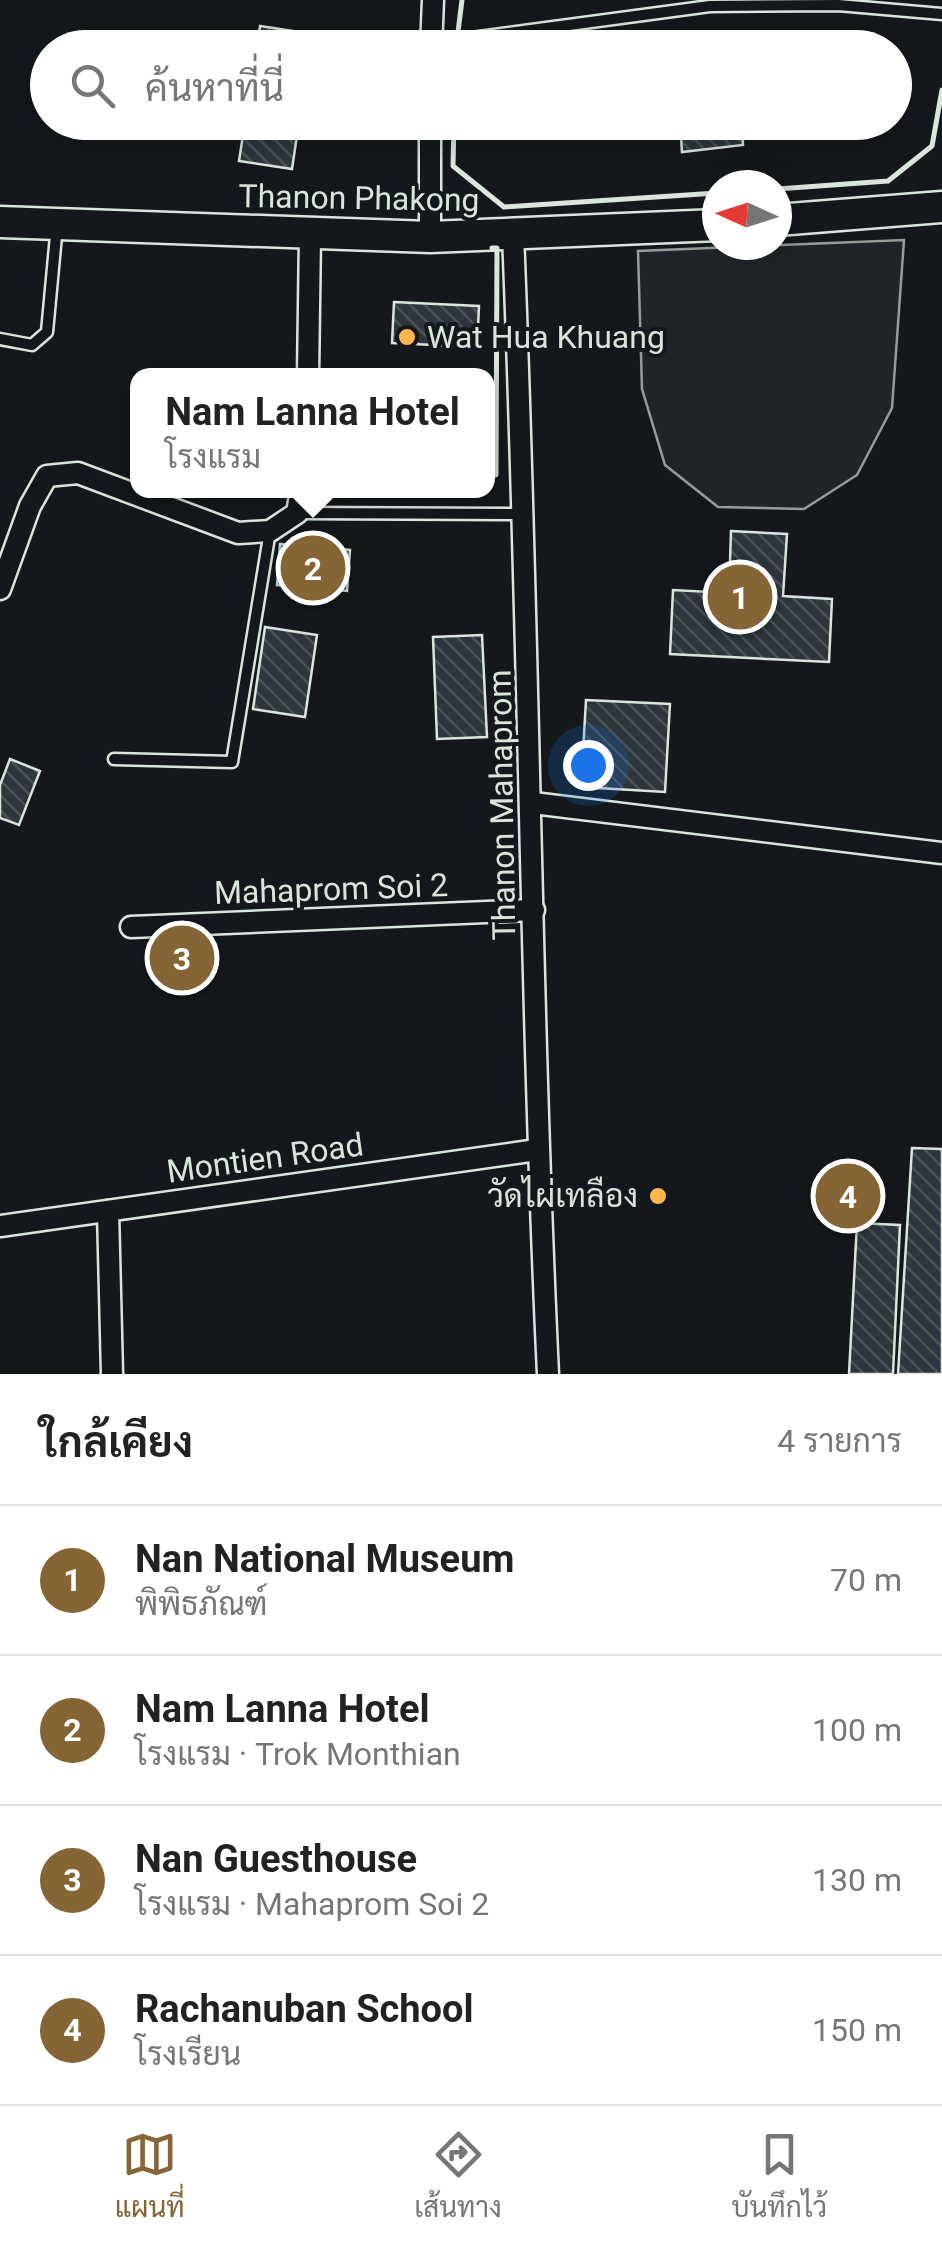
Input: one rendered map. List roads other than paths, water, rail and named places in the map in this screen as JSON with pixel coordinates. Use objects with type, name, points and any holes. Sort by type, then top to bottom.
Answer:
[{"type":"main road","points":[[792,219],[942,207]]},
{"type":"main road","name":"Thanon Phakong","points":[[0,222],[430,237],[702,225]]},
{"type":"street","points":[[432,30],[433,0]]},
{"type":"street","points":[[430,140],[430,237]]},
{"type":"street","points":[[308,368],[310,235]]},
{"type":"street","name":"Thanon Mahaprom","points":[[513,235],[525,514],[538,1150],[548,1374]]},
{"type":"street","points":[[0,589],[30,506],[47,476],[78,473],[130,492]]},
{"type":"street","points":[[145,498],[238,533],[270,531],[297,513],[300,498]]},
{"type":"street","points":[[533,803],[942,853]]},
{"type":"street","name":"Mahaprom Soi 2","points":[[131,927],[534,910]]},
{"type":"street","name":"Montien Road","points":[[0,1226],[538,1150]]},
{"type":"street","points":[[108,1211],[112,1374]]},
{"type":"lane","points":[[531,30],[710,6],[838,5],[942,14]]},
{"type":"lane","points":[[0,339],[32,344],[47,332],[57,224]]},
{"type":"lane","points":[[297,513],[525,514]]},
{"type":"lane","points":[[114,759],[232,762],[270,531]]},
{"type":"place","name":"Wat Hua Khuang","points":[[407,337]]},
{"type":"place","name":"Nam Lanna Hotel","points":[[313,568]]},
{"type":"place","name":"Nan National Museum","points":[[740,597]]},
{"type":"place","name":"Nan Guesthouse","points":[[182,958]]},
{"type":"place","name":"วัดไผ่เทลือง","points":[[658,1196]]},
{"type":"place","name":"Rachanuban School","points":[[848,1196]]}]
